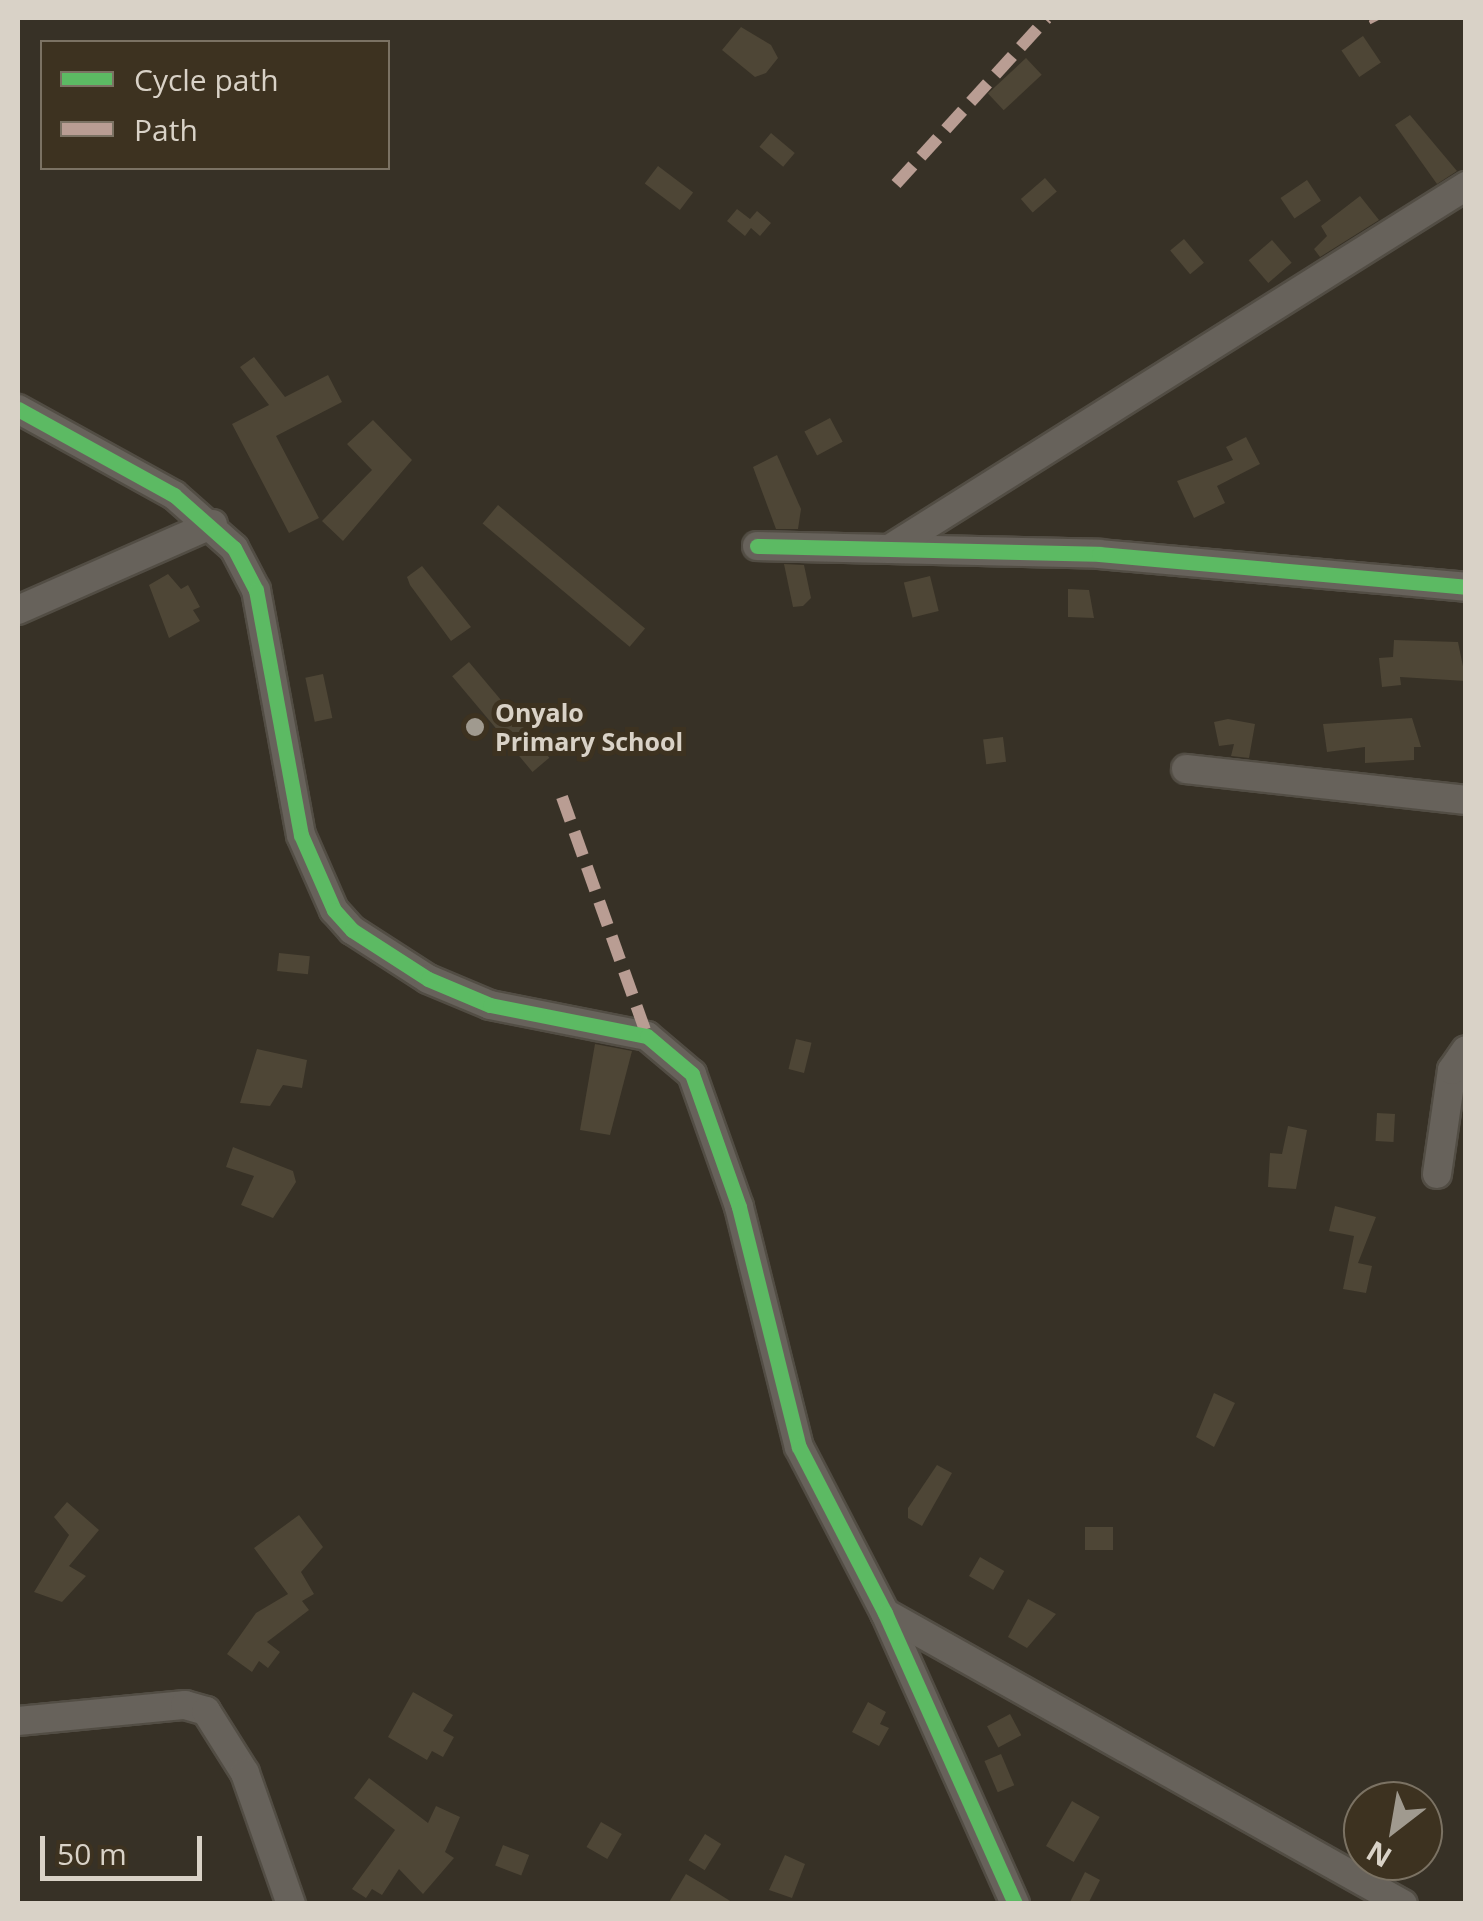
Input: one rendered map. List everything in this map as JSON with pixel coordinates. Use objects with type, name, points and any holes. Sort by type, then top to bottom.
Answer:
[{"type":"street","points":[[889,549],[1466,186]]},
{"type":"street","points":[[18,409],[213,524],[256,590],[286,773],[301,836],[334,910],[378,949],[464,996],[647,1036],[692,1074],[739,1206],[787,1414],[825,1506],[885,1613],[1015,1904]]},
{"type":"street","points":[[18,610],[213,524]]},
{"type":"street","points":[[757,546],[1100,554],[1466,587]]},
{"type":"street","points":[[1186,769],[1466,800]]},
{"type":"street","points":[[1437,1174],[1452,1070],[1466,1050]]},
{"type":"street","points":[[885,1613],[1403,1904]]},
{"type":"street","points":[[18,1720],[184,1704],[206,1711],[245,1773],[291,1904]]},
{"type":"building","points":[[741,27],[771,45],[778,58],[766,73],[755,77],[722,50]]},
{"type":"building","points":[[1363,36],[1381,63],[1359,77],[1341,51]]},
{"type":"building","points":[[1026,58],[1042,75],[1004,110],[988,93]]},
{"type":"building","points":[[1410,115],[1457,171],[1437,184],[1395,125]]},
{"type":"building","points":[[771,133],[795,153],[783,167],[759,147]]},
{"type":"building","points":[[658,166],[693,192],[680,210],[645,184]]},
{"type":"building","points":[[1045,178],[1057,192],[1033,213],[1021,199]]},
{"type":"building","points":[[1307,180],[1321,201],[1294,219],[1280,198]]},
{"type":"building","points":[[1360,196],[1379,220],[1320,257],[1314,249],[1327,236],[1321,226]]},
{"type":"building","points":[[737,209],[750,219],[757,211],[771,223],[760,236],[751,228],[745,236],[727,221]]},
{"type":"building","points":[[1184,239],[1204,263],[1190,274],[1170,251]]},
{"type":"building","points":[[1272,240],[1292,263],[1268,283],[1249,260]]},
{"type":"building","points":[[254,357],[285,397],[328,375],[342,402],[276,436],[319,518],[289,533],[232,424],[269,405],[240,367]]},
{"type":"building","points":[[830,418],[843,442],[817,455],[804,432]]},
{"type":"building","points":[[373,420],[412,460],[343,541],[322,521],[372,470],[347,444]]},
{"type":"building","points":[[1246,437],[1260,464],[1217,486],[1225,503],[1194,518],[1177,481],[1233,460],[1226,447]]},
{"type":"building","points":[[777,455],[801,509],[798,529],[776,529],[753,467]]},
{"type":"building","points":[[498,505],[645,628],[630,647],[483,523]]},
{"type":"building","points":[[784,564],[804,565],[811,598],[803,606],[793,607]]},
{"type":"building","points":[[422,566],[471,627],[451,641],[410,585],[407,577]]},
{"type":"building","points":[[168,574],[181,589],[188,585],[200,607],[193,610],[200,621],[169,638],[149,585]]},
{"type":"building","points":[[930,576],[939,611],[913,617],[904,583]]},
{"type":"building","points":[[1068,589],[1089,590],[1094,618],[1068,617]]},
{"type":"building","points":[[1394,640],[1458,642],[1466,681],[1400,677],[1401,685],[1382,687],[1379,658],[1393,657]]},
{"type":"building","points":[[469,662],[549,758],[532,772],[452,676]]},
{"type":"building","points":[[323,674],[332,718],[315,722],[305,678]]},
{"type":"building","points":[[1412,718],[1421,747],[1414,747],[1414,760],[1365,763],[1365,747],[1327,752],[1323,724]]},
{"type":"building","points":[[1228,719],[1255,724],[1249,758],[1231,756],[1234,744],[1219,746],[1214,722]]},
{"type":"building","points":[[1003,737],[1006,762],[986,764],[983,739]]},
{"type":"building","points":[[279,953],[310,956],[308,974],[277,971]]},
{"type":"building","points":[[796,1039],[812,1043],[804,1073],[789,1069]]},
{"type":"building","points":[[595,1044],[632,1051],[610,1135],[580,1130]]},
{"type":"building","points":[[257,1049],[307,1060],[302,1088],[283,1085],[270,1106],[240,1103]]},
{"type":"building","points":[[1377,1113],[1395,1114],[1394,1142],[1376,1141]]},
{"type":"building","points":[[1288,1126],[1307,1130],[1296,1189],[1268,1187],[1270,1153],[1282,1154]]},
{"type":"building","points":[[233,1147],[293,1171],[296,1182],[273,1218],[241,1205],[254,1176],[226,1167]]},
{"type":"building","points":[[1335,1206],[1376,1217],[1358,1263],[1372,1266],[1366,1293],[1343,1289],[1354,1236],[1329,1231]]},
{"type":"building","points":[[1214,1393],[1235,1403],[1214,1447],[1196,1437]]},
{"type":"building","points":[[937,1465],[952,1473],[922,1526],[908,1518],[908,1508]]},
{"type":"building","points":[[67,1502],[99,1530],[69,1566],[86,1576],[62,1602],[34,1592],[69,1535],[54,1517]]},
{"type":"building","points":[[299,1515],[323,1547],[301,1572],[314,1594],[302,1601],[309,1610],[267,1642],[280,1652],[268,1668],[259,1661],[252,1672],[227,1654],[256,1613],[288,1594],[254,1548]]},
{"type":"building","points":[[1085,1527],[1113,1527],[1113,1550],[1085,1550]]},
{"type":"building","points":[[980,1557],[1004,1571],[993,1590],[969,1576]]},
{"type":"building","points":[[1028,1599],[1056,1614],[1027,1648],[1008,1637]]},
{"type":"building","points":[[413,1692],[453,1715],[443,1731],[454,1737],[443,1757],[432,1751],[427,1760],[388,1737]]},
{"type":"building","points":[[868,1702],[886,1712],[880,1724],[889,1728],[879,1746],[852,1732]]},
{"type":"building","points":[[1010,1714],[1021,1735],[998,1747],[987,1726]]},
{"type":"building","points":[[1001,1754],[1014,1785],[998,1792],[984,1761]]},
{"type":"building","points":[[369,1778],[428,1823],[436,1806],[460,1817],[445,1852],[454,1858],[423,1894],[399,1869],[382,1895],[372,1889],[366,1898],[352,1889],[395,1830],[354,1798]]},
{"type":"building","points":[[1072,1801],[1100,1817],[1074,1862],[1046,1846]]},
{"type":"building","points":[[601,1822],[622,1834],[607,1859],[586,1847]]},
{"type":"building","points":[[705,1834],[721,1844],[705,1870],[689,1860]]},
{"type":"building","points":[[503,1845],[529,1855],[521,1876],[495,1866]]},
{"type":"building","points":[[785,1855],[805,1864],[792,1898],[769,1890]]},
{"type":"building","points":[[1085,1872],[1100,1880],[1088,1904],[1069,1904]]},
{"type":"building","points":[[686,1874],[703,1884],[735,1904],[668,1904]]},
{"type":"marked path","points":[[896,184],[1047,18]]},
{"type":"marked path","points":[[1374,18],[1376,22]]},
{"type":"marked path","points":[[562,797],[647,1036]]},
{"type":"cycle path","points":[[18,409],[174,495],[234,548],[256,590],[301,835],[334,910],[352,930],[428,979],[490,1005],[647,1036],[692,1074],[739,1207],[799,1447],[885,1613],[1015,1904]]},
{"type":"cycle path","points":[[757,546],[1099,554],[1466,587]]},
{"type":"place","name":"Onyalo Primary School","points":[[475,727]]}]
